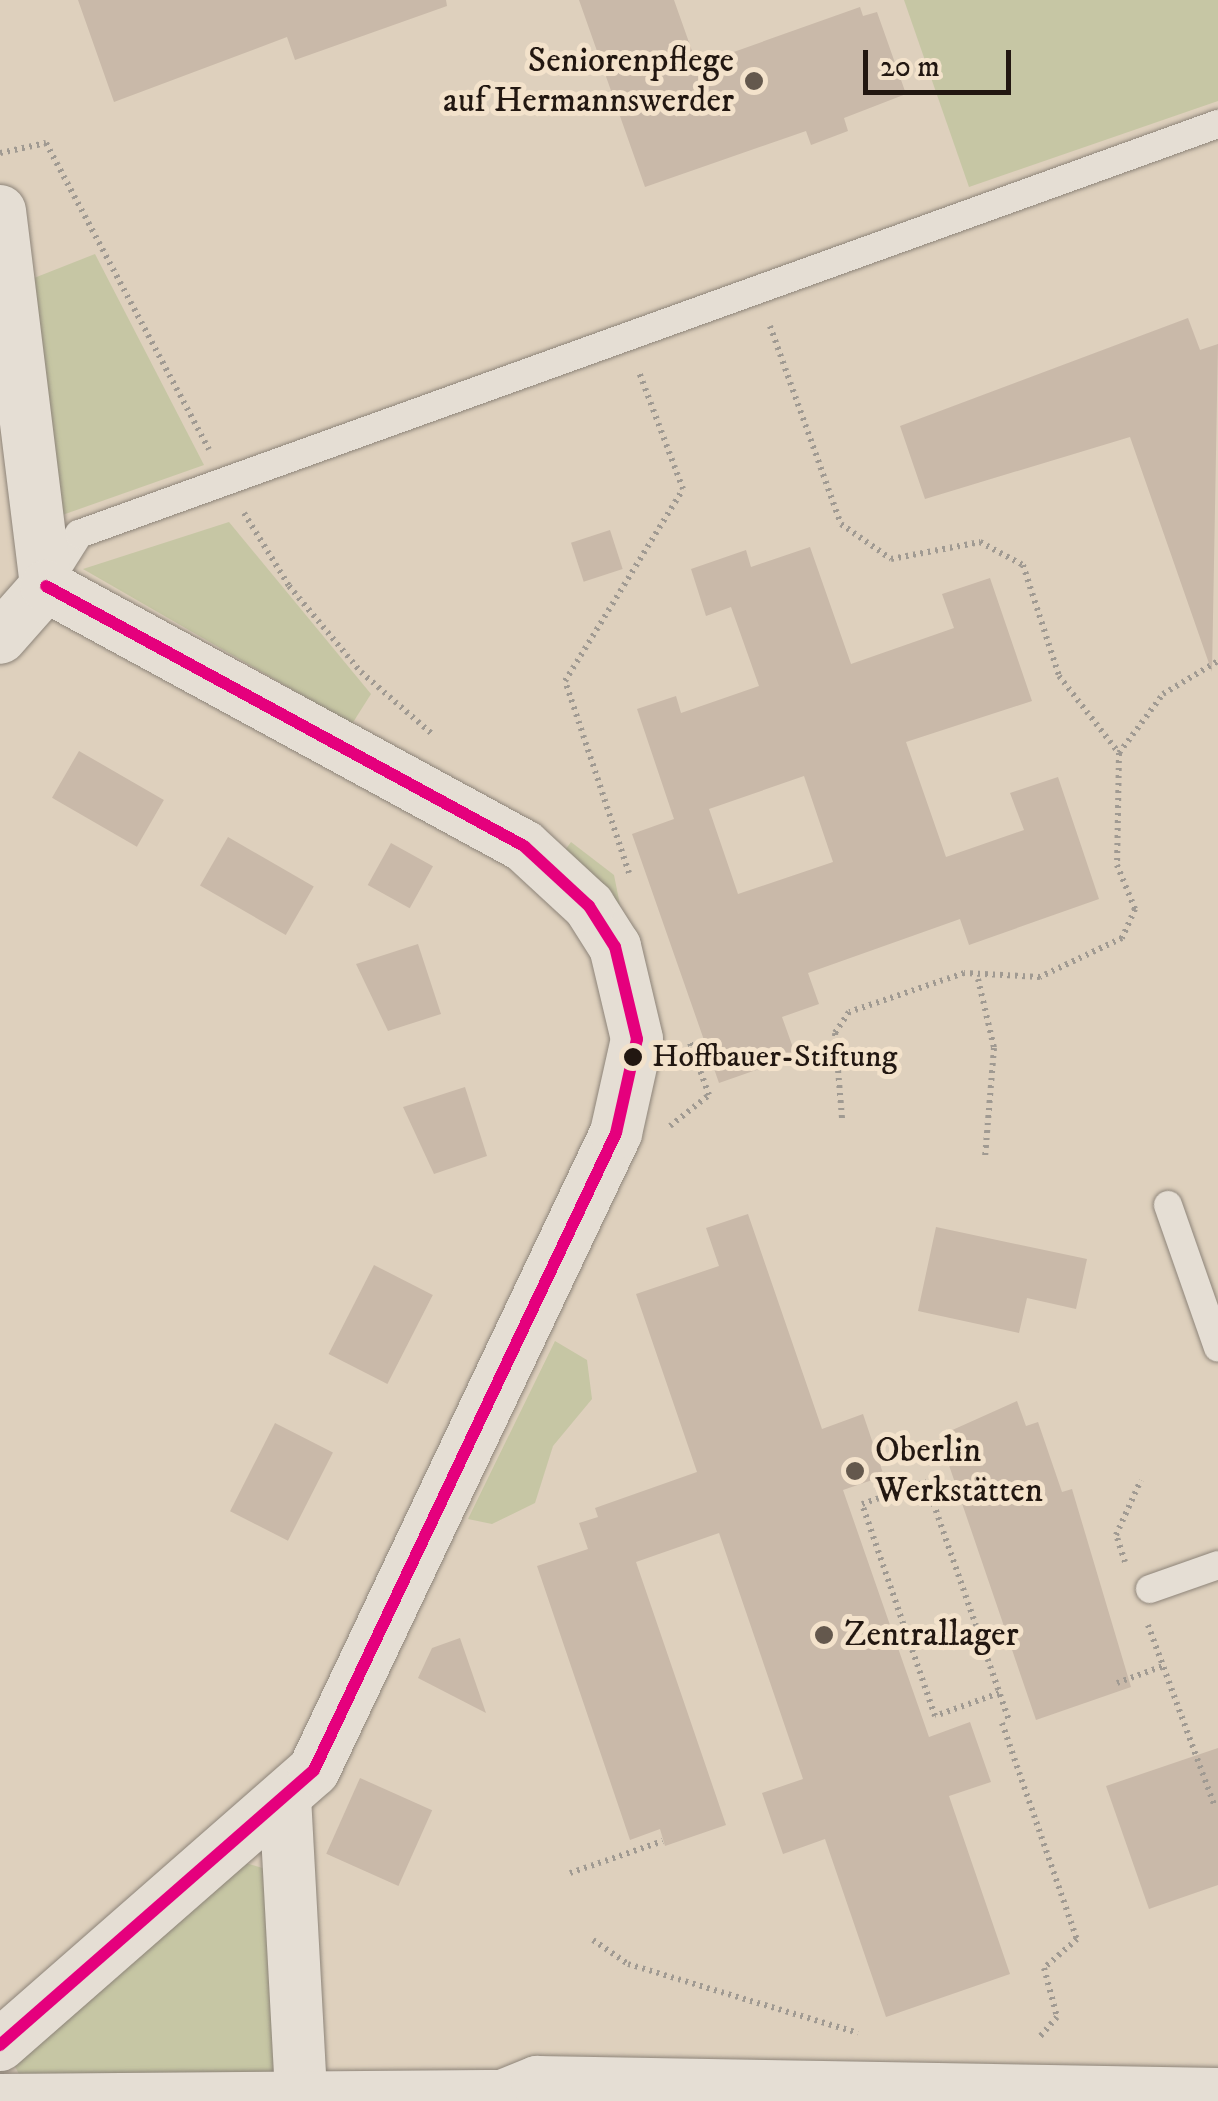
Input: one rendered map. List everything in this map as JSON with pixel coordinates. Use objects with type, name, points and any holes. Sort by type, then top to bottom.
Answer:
[{"type":"street","points":[[0,211],[46,586],[0,638]]},
{"type":"street","points":[[0,2044],[314,1770],[616,1132],[637,1039],[631,990],[588,906],[524,846],[46,586]]},
{"type":"street","points":[[285,1797],[301,2097]]},
{"type":"street","points":[[0,2100],[502,2096],[536,2082],[779,2094],[1218,2094]]},
{"type":"lane","points":[[46,586],[79,534],[1218,124]]},
{"type":"lane","points":[[1168,1205],[1218,1348]]},
{"type":"lane","points":[[1142,1593],[1218,1565]]},
{"type":"path","points":[[0,153],[46,143],[225,481],[289,586],[362,672],[438,740]]},
{"type":"path","points":[[757,290],[841,524],[891,559],[980,542],[1004,548],[1023,565],[1066,691],[1119,753]]},
{"type":"path","points":[[626,337],[682,489],[565,681],[636,892]]},
{"type":"path","points":[[842,1118],[834,1033],[849,1012],[964,973],[978,979],[1040,977],[1090,957],[1132,925],[1114,837],[1119,753],[1163,694],[1218,660]]},
{"type":"path","points":[[614,863],[630,874]]},
{"type":"path","points":[[978,979],[994,1048],[986,1157]]},
{"type":"path","points":[[682,1021],[709,1095]]},
{"type":"path","points":[[1141,1480],[1116,1536],[1142,1593],[1163,1666],[1214,1804]]},
{"type":"path","points":[[999,1693],[935,1716],[862,1504],[926,1482],[999,1693],[1077,1939],[1044,1968],[1056,2017],[1032,2040]]},
{"type":"path","points":[[1117,1682],[1163,1666]]},
{"type":"path","points":[[570,1873],[664,1841]]},
{"type":"path","points":[[593,1940],[628,1964],[876,2038]]},
{"type":"green space","points":[[904,0],[1218,0],[1218,101],[969,187]]},
{"type":"green space","points":[[95,254],[204,465],[51,519],[29,280]]},
{"type":"green space","points":[[229,522],[371,694],[352,724],[83,569]]},
{"type":"green space","points":[[571,842],[614,875],[621,910],[560,857]]},
{"type":"green space","points":[[555,1341],[587,1360],[592,1399],[553,1446],[535,1503],[492,1524],[468,1519]]},
{"type":"green space","points":[[242,1862],[266,1869],[285,2073],[20,2076],[12,2061]]},
{"type":"building","points":[[78,0],[446,0],[447,6],[295,60],[287,37],[114,102]]},
{"type":"building","name":"Seniorenpflege auf Hermannswerder","points":[[579,0],[674,0],[697,65],[860,7],[863,16],[877,12],[906,94],[844,118],[848,131],[811,145],[806,131],[645,187]]},
{"type":"building","points":[[1188,318],[1200,350],[1218,344],[1212,672],[1130,437],[925,499],[900,426]]},
{"type":"building","points":[[610,530],[623,569],[584,582],[571,543]]},
{"type":"building","points":[[810,547],[851,664],[954,628],[942,594],[990,578],[1032,701],[906,742],[946,857],[1024,830],[1010,793],[1058,777],[1099,899],[969,945],[960,919],[808,973],[819,1004],[782,1017],[796,1056],[719,1083],[632,834],[674,819],[637,709],[676,696],[681,713],[759,686],[731,607],[706,616],[691,569],[746,550],[751,567]],"holes":[[[804,776],[833,862],[738,894],[709,809]]]},
{"type":"building","points":[[79,751],[164,800],[137,847],[52,798]]},
{"type":"building","points":[[228,837],[314,886],[286,935],[200,885]]},
{"type":"building","points":[[391,843],[433,866],[410,908],[368,885]]},
{"type":"building","points":[[418,944],[441,1014],[388,1031],[356,964]]},
{"type":"building","points":[[465,1087],[487,1156],[434,1174],[403,1107]]},
{"type":"building","name":"Zentrallager","points":[[748,1214],[822,1429],[863,1414],[884,1476],[843,1490],[929,1737],[970,1722],[991,1782],[949,1796],[1010,1974],[886,2017],[825,1839],[783,1854],[762,1793],[803,1779],[719,1533],[636,1562],[726,1825],[665,1846],[660,1829],[630,1840],[537,1566],[588,1549],[579,1523],[598,1517],[595,1508],[697,1472],[636,1294],[719,1266],[706,1228]]},
{"type":"building","points":[[936,1227],[1087,1259],[1076,1309],[1027,1298],[1019,1333],[918,1311]]},
{"type":"building","points":[[374,1265],[433,1295],[387,1384],[329,1354]]},
{"type":"building","points":[[1017,1401],[1026,1426],[1038,1422],[1062,1492],[1072,1489],[1131,1687],[1036,1720],[939,1436]]},
{"type":"building","points":[[275,1423],[333,1453],[288,1541],[230,1511]]},
{"type":"building","points":[[460,1638],[486,1713],[418,1678],[432,1648]]},
{"type":"building","points":[[1218,1748],[1218,1885],[1149,1909],[1106,1786]]},
{"type":"building","points":[[360,1778],[432,1810],[398,1886],[326,1854]]},
{"type":"transit line","points":[[0,2045],[314,1770],[616,1133],[637,1039],[615,947],[589,906],[524,846],[46,586]]},
{"type":"place","name":"Seniorenpflege auf Hermannswerder","points":[[754,81]]},
{"type":"place","name":"Hoffbauer-Stiftung","points":[[633,1057]]},
{"type":"place","name":"Oberlin Werkstätten","points":[[855,1471]]},
{"type":"place","name":"Zentrallager","points":[[824,1635]]}]
